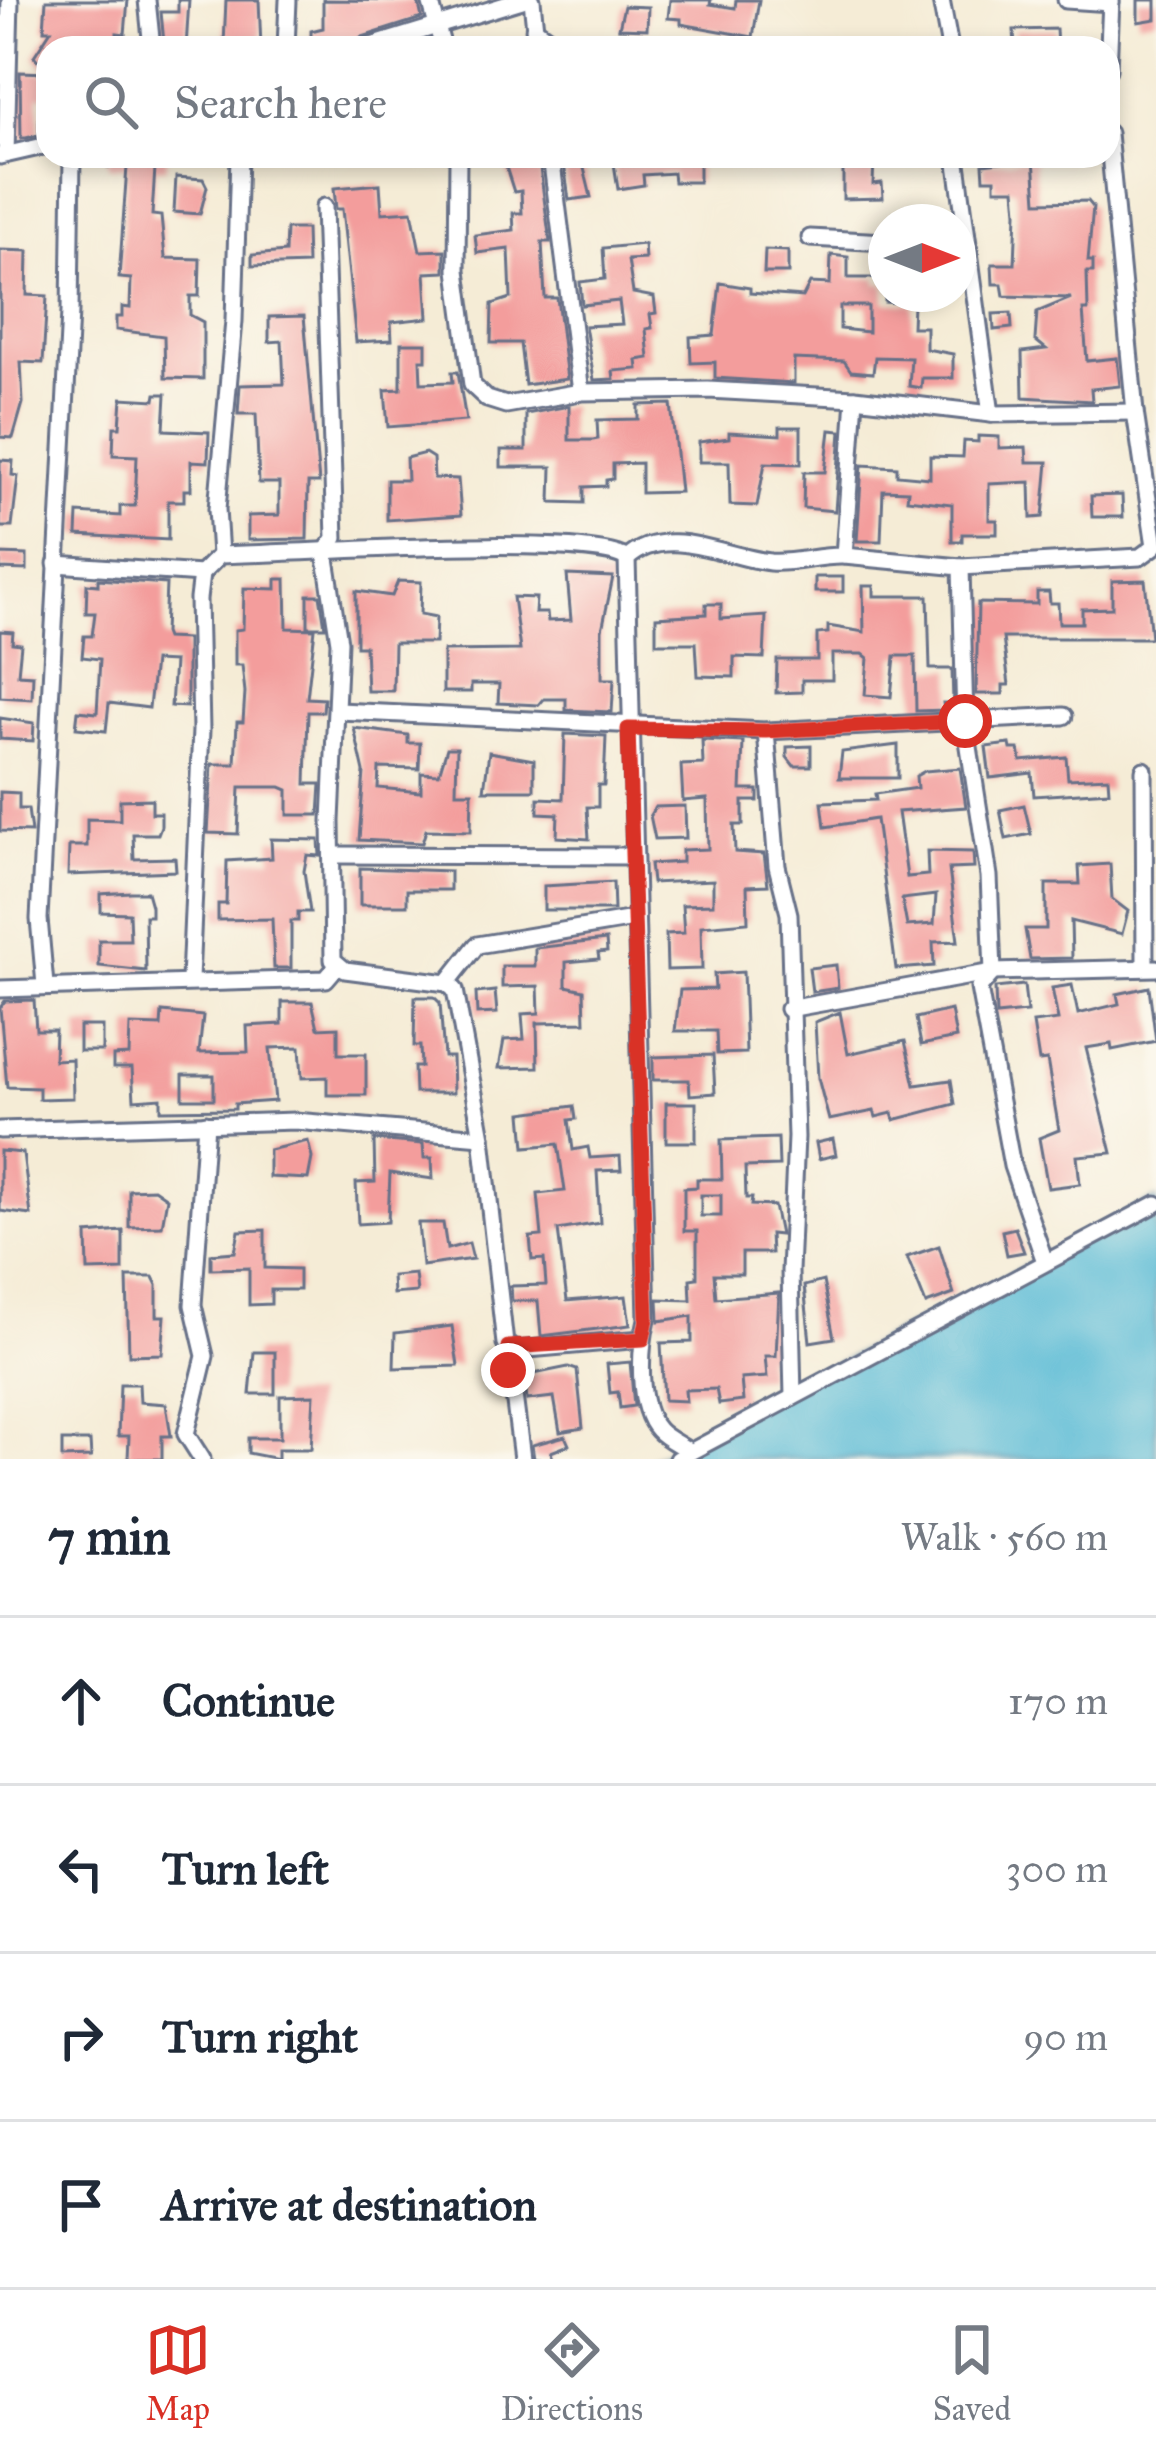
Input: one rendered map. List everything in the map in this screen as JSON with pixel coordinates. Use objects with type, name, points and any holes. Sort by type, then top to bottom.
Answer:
[{"type":"street","points":[[147,0],[151,36]]},
{"type":"street","points":[[286,36],[288,0]]},
{"type":"street","points":[[430,0],[440,36]]},
{"type":"street","points":[[404,36],[522,0]]},
{"type":"street","points":[[532,0],[535,36]]},
{"type":"street","points":[[948,36],[942,3],[965,0]]},
{"type":"street","points":[[1066,0],[1111,2],[1110,36]]},
{"type":"street","points":[[0,1],[10,1],[3,155],[36,148]]},
{"type":"street","points":[[534,28],[545,36]]},
{"type":"street","points":[[45,986],[39,919],[72,168]]},
{"type":"street","points":[[220,555],[217,509],[234,321],[239,168]]},
{"type":"street","points":[[458,168],[457,270],[472,385],[478,395],[506,405],[581,392],[708,390],[855,398],[991,414],[1135,412]]},
{"type":"street","points":[[552,168],[581,392]]},
{"type":"street","points":[[957,168],[959,204]]},
{"type":"street","points":[[1111,168],[1135,412],[1155,536],[1150,554],[961,567],[844,556],[775,563],[670,541],[640,547],[627,560],[647,1406],[657,1429],[684,1455],[1044,1259],[1156,1204]]},
{"type":"street","points":[[324,207],[335,538],[325,552],[336,604],[339,711],[332,772],[332,951],[338,965],[357,973],[447,983],[458,997],[482,1136],[501,1334],[508,1347],[522,1459]]},
{"type":"street","points":[[810,238],[868,241]]},
{"type":"street","points":[[973,312],[991,414]]},
{"type":"street","points":[[844,556],[855,398]]},
{"type":"street","points":[[190,980],[201,574],[220,555],[601,549],[627,560]]},
{"type":"street","points":[[56,564],[201,574]]},
{"type":"street","points":[[961,567],[965,721],[989,876],[993,972],[979,988],[981,1013],[1002,1094],[1012,1166],[1044,1259]]},
{"type":"street","points":[[339,711],[628,729],[766,731],[1064,716]]},
{"type":"street","points":[[766,731],[777,866],[789,914],[788,1009],[796,1136],[790,1271],[794,1397]]},
{"type":"street","points":[[788,1009],[993,972],[1150,967],[1144,770]]},
{"type":"street","points":[[334,855],[634,856]]},
{"type":"street","points":[[447,983],[469,950],[486,941],[634,919]]},
{"type":"street","points":[[0,989],[326,979],[338,965]]},
{"type":"street","points":[[0,1130],[295,1121],[482,1136]]},
{"type":"street","points":[[202,1459],[186,1435],[205,1355],[193,1305],[206,1123]]},
{"type":"street","points":[[508,1347],[643,1339]]},
{"type":"water","points":[[1156,1199],[1156,1459],[651,1459],[1096,1230]]},
{"type":"building","points":[[46,0],[128,0],[125,34],[47,36],[51,30],[44,30]]},
{"type":"building","points":[[178,0],[189,0],[187,36],[163,36],[161,12],[178,12]]},
{"type":"building","points":[[226,0],[259,0],[261,36],[224,36]]},
{"type":"building","points":[[323,0],[418,1],[422,18],[365,36],[311,36],[311,31],[323,28]]},
{"type":"building","points":[[670,0],[711,0],[710,4],[735,8],[736,0],[759,0],[753,36],[668,18]]},
{"type":"building","points":[[1138,0],[1156,0],[1156,19],[1138,22]]},
{"type":"building","points":[[624,6],[648,7],[647,29],[619,28]]},
{"type":"building","points":[[1056,29],[1056,36],[1014,36],[1014,30]]},
{"type":"building","points":[[20,72],[36,73],[36,136],[21,138]]},
{"type":"building","points":[[127,168],[155,168],[152,215],[161,216],[165,258],[200,259],[199,296],[190,296],[190,315],[203,322],[203,379],[165,378],[164,336],[116,330],[122,307],[130,308],[131,279],[119,278]]},
{"type":"building","points":[[506,168],[540,168],[550,242],[542,242],[545,298],[557,298],[567,379],[525,385],[520,343],[491,343],[492,304],[511,298],[509,249],[477,253],[475,235],[514,230],[513,213],[522,213],[521,191],[514,192]]},
{"type":"building","points":[[565,168],[584,168],[591,197],[569,200]]},
{"type":"building","points":[[615,168],[699,168],[699,182],[674,182],[673,173],[643,175],[644,185],[618,189]]},
{"type":"building","points":[[843,168],[874,168],[873,184],[882,183],[883,198],[843,199]]},
{"type":"building","points":[[983,168],[1035,168],[1037,202],[1088,201],[1093,207],[1088,261],[1093,261],[1093,272],[1087,272],[1088,310],[1083,310],[1087,361],[1117,358],[1120,386],[1091,389],[1092,401],[1023,397],[1022,352],[1046,349],[1035,340],[1037,312],[1071,298],[1004,296],[1002,284],[993,284],[992,264],[1015,264],[1017,212],[1015,189],[995,189],[995,179],[984,179]]},
{"type":"building","points":[[176,177],[203,179],[207,187],[200,214],[174,212]]},
{"type":"building","points":[[380,184],[382,213],[412,211],[420,251],[445,250],[445,272],[425,273],[428,318],[391,322],[392,340],[356,342],[342,209],[336,209],[334,188]]},
{"type":"building","points":[[286,229],[306,229],[307,264],[252,266],[252,255],[285,252]]},
{"type":"building","points":[[644,244],[645,259],[628,260],[633,293],[654,297],[656,313],[650,314],[652,328],[646,329],[649,358],[637,360],[638,369],[613,371],[614,379],[594,380],[585,326],[622,324],[619,301],[582,305],[580,282],[605,279],[603,248]]},
{"type":"building","points":[[0,250],[28,251],[27,295],[47,296],[43,363],[21,362],[23,403],[13,438],[0,437]]},
{"type":"building","points":[[765,250],[788,251],[788,273],[764,273]]},
{"type":"building","points":[[831,255],[848,257],[848,278],[868,278],[868,306],[840,306],[840,329],[868,332],[868,312],[913,312],[912,327],[926,327],[926,349],[953,354],[953,378],[922,378],[921,388],[909,386],[911,358],[875,357],[873,373],[851,371],[844,361],[794,359],[794,383],[715,378],[715,362],[691,363],[690,337],[714,335],[720,283],[750,288],[750,293],[803,297],[810,283],[830,284]]},
{"type":"building","points":[[1011,313],[1012,328],[994,330],[993,314]]},
{"type":"building","points":[[304,316],[319,483],[308,483],[307,539],[248,540],[248,516],[279,515],[279,483],[259,483],[256,414],[238,414],[240,385],[284,384],[282,341],[269,342],[269,317]]},
{"type":"building","points":[[401,343],[426,343],[426,360],[420,360],[421,383],[453,382],[452,372],[458,372],[466,421],[388,427],[385,390],[401,389]]},
{"type":"building","points":[[156,394],[166,394],[164,430],[209,432],[208,462],[191,461],[191,490],[184,490],[184,501],[168,501],[168,540],[77,535],[78,513],[120,516],[120,506],[135,506],[137,456],[113,455],[114,427],[120,427],[122,398],[155,400]]},
{"type":"building","points":[[671,404],[680,492],[641,493],[641,463],[613,464],[613,479],[606,480],[606,486],[584,487],[584,503],[551,502],[552,467],[501,467],[501,450],[526,450],[526,414],[569,406],[569,440],[593,440],[598,439],[597,420],[638,419],[638,405]]},
{"type":"building","points":[[780,427],[801,427],[801,464],[765,463],[757,506],[730,505],[729,462],[699,462],[699,442],[729,438],[729,432],[780,435]]},
{"type":"building","points":[[830,430],[841,431],[835,511],[803,508],[804,472],[825,472]]},
{"type":"building","points":[[978,436],[999,437],[999,448],[1026,447],[1027,462],[1048,462],[1043,517],[1031,518],[1030,482],[989,484],[989,520],[997,520],[997,534],[962,534],[962,541],[952,541],[952,504],[907,499],[908,491],[883,490],[881,541],[857,541],[862,465],[897,467],[897,475],[930,478],[930,456],[963,457],[964,441],[978,442]]},
{"type":"building","points":[[425,453],[433,458],[434,478],[458,479],[461,515],[387,520],[387,480],[407,480],[406,458]]},
{"type":"building","points":[[0,460],[13,461],[12,475],[18,476],[12,527],[0,527]]},
{"type":"building","points":[[1122,495],[1123,517],[1092,517],[1091,496]]},
{"type":"building","points":[[0,554],[27,555],[27,570],[0,569]]},
{"type":"building","points":[[567,575],[613,577],[602,630],[602,679],[614,679],[612,712],[566,710],[566,699],[544,699],[539,705],[498,703],[499,684],[471,684],[471,692],[443,692],[443,651],[520,650],[513,597],[536,598],[535,613],[547,613],[548,621],[571,620]]},
{"type":"building","points":[[815,577],[843,577],[843,592],[815,592]]},
{"type":"building","points":[[98,579],[166,584],[164,633],[166,638],[187,639],[187,707],[171,706],[174,662],[154,661],[149,708],[109,703],[106,731],[76,728],[78,711],[97,713],[100,659],[82,657],[84,636],[92,636],[95,613],[86,613],[87,584],[98,585]]},
{"type":"building","points":[[276,579],[286,579],[287,628],[315,629],[307,698],[324,699],[323,712],[308,712],[306,784],[321,784],[319,815],[288,815],[288,790],[281,787],[240,787],[238,834],[208,833],[212,764],[235,764],[237,722],[243,722],[245,692],[242,665],[235,665],[235,630],[243,629],[244,588],[276,589]]},
{"type":"building","points":[[1145,580],[1151,638],[1003,638],[1009,685],[1003,685],[1003,694],[976,694],[978,603],[1037,604],[1037,592],[1049,592],[1050,603],[1058,603],[1059,623],[1082,623],[1082,609],[1112,608],[1112,581]]},
{"type":"building","points":[[398,581],[421,582],[420,614],[436,617],[435,643],[394,643],[393,691],[367,691],[365,646],[356,646],[356,591],[392,596]]},
{"type":"building","points":[[863,586],[874,586],[874,596],[928,596],[930,669],[952,669],[953,703],[943,703],[944,710],[916,711],[915,656],[895,656],[891,697],[865,695],[868,658],[863,654],[832,654],[832,680],[802,680],[802,692],[776,693],[777,660],[817,660],[817,634],[828,633],[828,626],[864,632]]},
{"type":"building","points":[[308,595],[320,595],[325,627],[308,627]]},
{"type":"building","points":[[706,604],[721,604],[721,619],[766,616],[764,658],[734,657],[734,677],[698,676],[696,643],[656,643],[656,617],[706,614]]},
{"type":"building","points":[[0,631],[13,632],[12,643],[21,644],[18,674],[33,675],[32,699],[0,697]]},
{"type":"building","points":[[0,718],[34,723],[33,741],[0,739]]},
{"type":"building","points":[[354,728],[408,735],[408,743],[420,743],[419,769],[379,768],[378,788],[421,792],[421,773],[439,774],[447,748],[457,748],[456,792],[472,792],[471,831],[426,830],[422,843],[359,840],[364,772]]},
{"type":"building","points":[[565,734],[606,736],[604,785],[598,785],[598,807],[587,807],[589,839],[557,837],[558,814],[538,813],[538,798],[563,799]]},
{"type":"building","points":[[702,740],[743,742],[741,790],[758,790],[758,801],[743,801],[743,825],[734,825],[735,852],[764,854],[768,885],[747,886],[748,922],[701,926],[702,969],[667,970],[666,934],[684,933],[682,905],[713,904],[713,880],[652,883],[650,864],[682,862],[682,850],[708,849],[707,799],[683,801],[681,765],[703,764]]},
{"type":"building","points":[[1010,744],[1011,749],[1019,749],[1021,761],[1066,757],[1068,779],[1108,777],[1109,791],[1034,796],[1032,773],[990,778],[986,747]]},
{"type":"building","points":[[898,745],[898,778],[839,778],[842,752]]},
{"type":"building","points":[[811,746],[811,766],[794,766],[787,757],[787,747]]},
{"type":"building","points":[[489,752],[534,760],[534,790],[484,790]]},
{"type":"building","points":[[960,768],[966,807],[898,812],[907,877],[928,875],[927,851],[973,852],[974,868],[949,869],[958,941],[933,942],[934,966],[896,969],[876,819],[825,827],[822,802],[876,800],[875,794],[917,788],[916,776]],"holes":[[[936,895],[934,924],[907,926],[902,899]]]},
{"type":"building","points":[[0,792],[19,793],[19,809],[28,809],[31,832],[0,831]]},
{"type":"building","points":[[152,799],[152,813],[161,813],[161,826],[158,834],[133,834],[134,859],[175,858],[176,871],[68,875],[69,846],[87,846],[87,819],[120,820],[120,800]]},
{"type":"building","points":[[1024,805],[1031,834],[1006,839],[1000,810]]},
{"type":"building","points":[[685,806],[686,838],[655,839],[650,815],[655,807]]},
{"type":"building","points":[[271,839],[319,840],[320,856],[307,855],[304,871],[310,912],[298,912],[298,921],[291,921],[291,968],[274,968],[272,919],[218,920],[218,904],[226,904],[227,861],[272,858]]},
{"type":"building","points":[[1110,864],[1112,899],[1128,911],[1122,934],[1071,921],[1072,958],[1030,959],[1025,929],[1046,929],[1046,884],[1080,884],[1079,866]]},
{"type":"building","points":[[360,868],[450,871],[450,890],[407,890],[407,905],[360,905]]},
{"type":"building","points":[[613,882],[614,910],[544,910],[544,886]]},
{"type":"building","points":[[147,892],[151,916],[145,916],[146,971],[99,966],[99,940],[130,940],[129,913],[101,912],[101,894]]},
{"type":"building","points":[[606,940],[607,952],[598,953],[599,959],[566,962],[566,986],[584,990],[585,1022],[537,1023],[538,1067],[499,1068],[504,1040],[524,1039],[522,1014],[539,1013],[538,986],[502,987],[502,966],[535,966],[535,948]]},
{"type":"building","points":[[836,965],[838,988],[812,992],[809,968]]},
{"type":"building","points":[[743,972],[746,1053],[717,1054],[716,1031],[675,1031],[680,990],[715,989],[714,974]]},
{"type":"building","points":[[1024,985],[1027,1012],[996,1015],[995,988]]},
{"type":"building","points":[[1072,985],[1078,1014],[1119,1004],[1117,994],[1149,987],[1156,1041],[1112,1050],[1111,1044],[1086,1048],[1112,1153],[1077,1156],[1080,1184],[1048,1188],[1039,1138],[1059,1130],[1047,1060],[1039,1061],[1033,1023],[1058,1020],[1052,988]]},
{"type":"building","points":[[495,991],[497,1013],[477,1014],[476,993]]},
{"type":"building","points":[[415,997],[434,997],[440,1003],[444,1057],[452,1057],[453,1093],[415,1093],[414,1067],[421,1067],[420,1046],[414,1046]]},
{"type":"building","points":[[34,1000],[36,1030],[55,1030],[54,1060],[72,1059],[73,1098],[39,1099],[39,1088],[7,1087],[0,1008],[5,1001]]},
{"type":"building","points":[[282,1002],[312,1002],[318,1028],[338,1027],[338,1054],[366,1054],[366,1095],[327,1095],[327,1077],[302,1078],[300,1047],[270,1048],[275,1101],[235,1104],[235,1109],[161,1110],[161,1098],[134,1100],[132,1068],[113,1068],[113,1056],[129,1055],[130,1025],[161,1026],[162,1012],[203,1016],[199,1053],[248,1052],[247,1026],[282,1024]],"holes":[[[183,1075],[214,1075],[214,1099],[183,1099]]]},
{"type":"building","points":[[951,1010],[956,1038],[921,1045],[916,1018]]},
{"type":"building","points":[[840,1012],[848,1054],[905,1041],[915,1085],[951,1080],[955,1104],[894,1120],[892,1113],[876,1117],[874,1111],[829,1120],[818,1078],[815,1022]]},
{"type":"building","points":[[79,1026],[102,1026],[102,1051],[79,1051]]},
{"type":"building","points":[[713,1055],[715,1093],[690,1095],[689,1080],[653,1080],[653,1057]]},
{"type":"building","points":[[666,1103],[696,1103],[696,1142],[666,1142]]},
{"type":"building","points":[[574,1106],[576,1119],[569,1120],[573,1150],[588,1147],[590,1158],[620,1156],[621,1170],[597,1171],[600,1223],[558,1230],[567,1301],[626,1296],[630,1325],[541,1336],[538,1301],[512,1301],[511,1286],[546,1285],[544,1259],[532,1260],[530,1237],[542,1236],[538,1194],[565,1191],[558,1144],[525,1147],[522,1113]]},
{"type":"building","points":[[778,1138],[779,1166],[745,1167],[746,1198],[752,1198],[751,1205],[774,1206],[780,1235],[770,1234],[771,1253],[742,1253],[742,1274],[714,1274],[716,1298],[779,1293],[776,1356],[765,1356],[767,1377],[741,1379],[743,1401],[719,1404],[716,1389],[685,1390],[686,1401],[664,1400],[661,1343],[692,1342],[692,1316],[659,1321],[658,1299],[691,1300],[690,1279],[697,1278],[697,1231],[684,1231],[684,1188],[697,1187],[697,1179],[722,1179],[721,1140]],"holes":[[[701,1195],[721,1195],[721,1216],[701,1216]]]},
{"type":"building","points":[[833,1139],[836,1155],[819,1159],[816,1143]]},
{"type":"building","points":[[374,1140],[423,1144],[424,1158],[432,1158],[433,1179],[390,1173],[388,1222],[358,1224],[356,1183],[375,1182]]},
{"type":"building","points":[[308,1141],[312,1158],[308,1179],[269,1177],[269,1150]]},
{"type":"building","points":[[0,1151],[23,1153],[31,1215],[0,1211]]},
{"type":"building","points":[[154,1189],[167,1198],[162,1226],[129,1227],[129,1190]]},
{"type":"building","points":[[418,1223],[443,1223],[447,1249],[469,1243],[473,1259],[422,1266]]},
{"type":"building","points":[[1015,1228],[1024,1252],[1007,1255],[1002,1231]]},
{"type":"building","points":[[265,1230],[265,1268],[299,1269],[299,1290],[271,1290],[271,1304],[249,1305],[249,1268],[211,1269],[211,1254],[235,1252],[239,1231]]},
{"type":"building","points":[[123,1231],[123,1270],[88,1271],[87,1234]]},
{"type":"building","points":[[939,1246],[954,1294],[926,1304],[907,1257]]},
{"type":"building","points":[[415,1274],[417,1292],[393,1294],[392,1276]]},
{"type":"building","points":[[127,1277],[153,1277],[157,1285],[157,1316],[165,1316],[162,1354],[129,1355]]},
{"type":"building","points":[[823,1281],[834,1338],[810,1342],[804,1286]]},
{"type":"building","points":[[452,1326],[458,1366],[394,1368],[395,1333]]},
{"type":"building","points":[[254,1352],[275,1352],[275,1394],[250,1394]]},
{"type":"building","points":[[630,1362],[634,1406],[620,1408],[618,1392],[610,1393],[607,1364]]},
{"type":"building","points":[[568,1367],[577,1370],[583,1428],[560,1432],[554,1397],[527,1400],[524,1376]]},
{"type":"building","points":[[120,1384],[139,1384],[140,1402],[166,1404],[171,1436],[162,1436],[162,1459],[128,1459],[129,1436],[118,1436]]},
{"type":"building","points":[[314,1395],[311,1449],[278,1449],[278,1459],[248,1453],[248,1438],[280,1438],[280,1396]]},
{"type":"building","points":[[565,1436],[569,1445],[551,1452],[553,1459],[534,1459],[532,1445]]},
{"type":"building","points":[[62,1441],[90,1441],[91,1457],[62,1458]]},
{"type":"route","points":[[508,1370],[508,1347],[643,1339],[647,1319],[628,729],[766,731],[965,721]]}]
